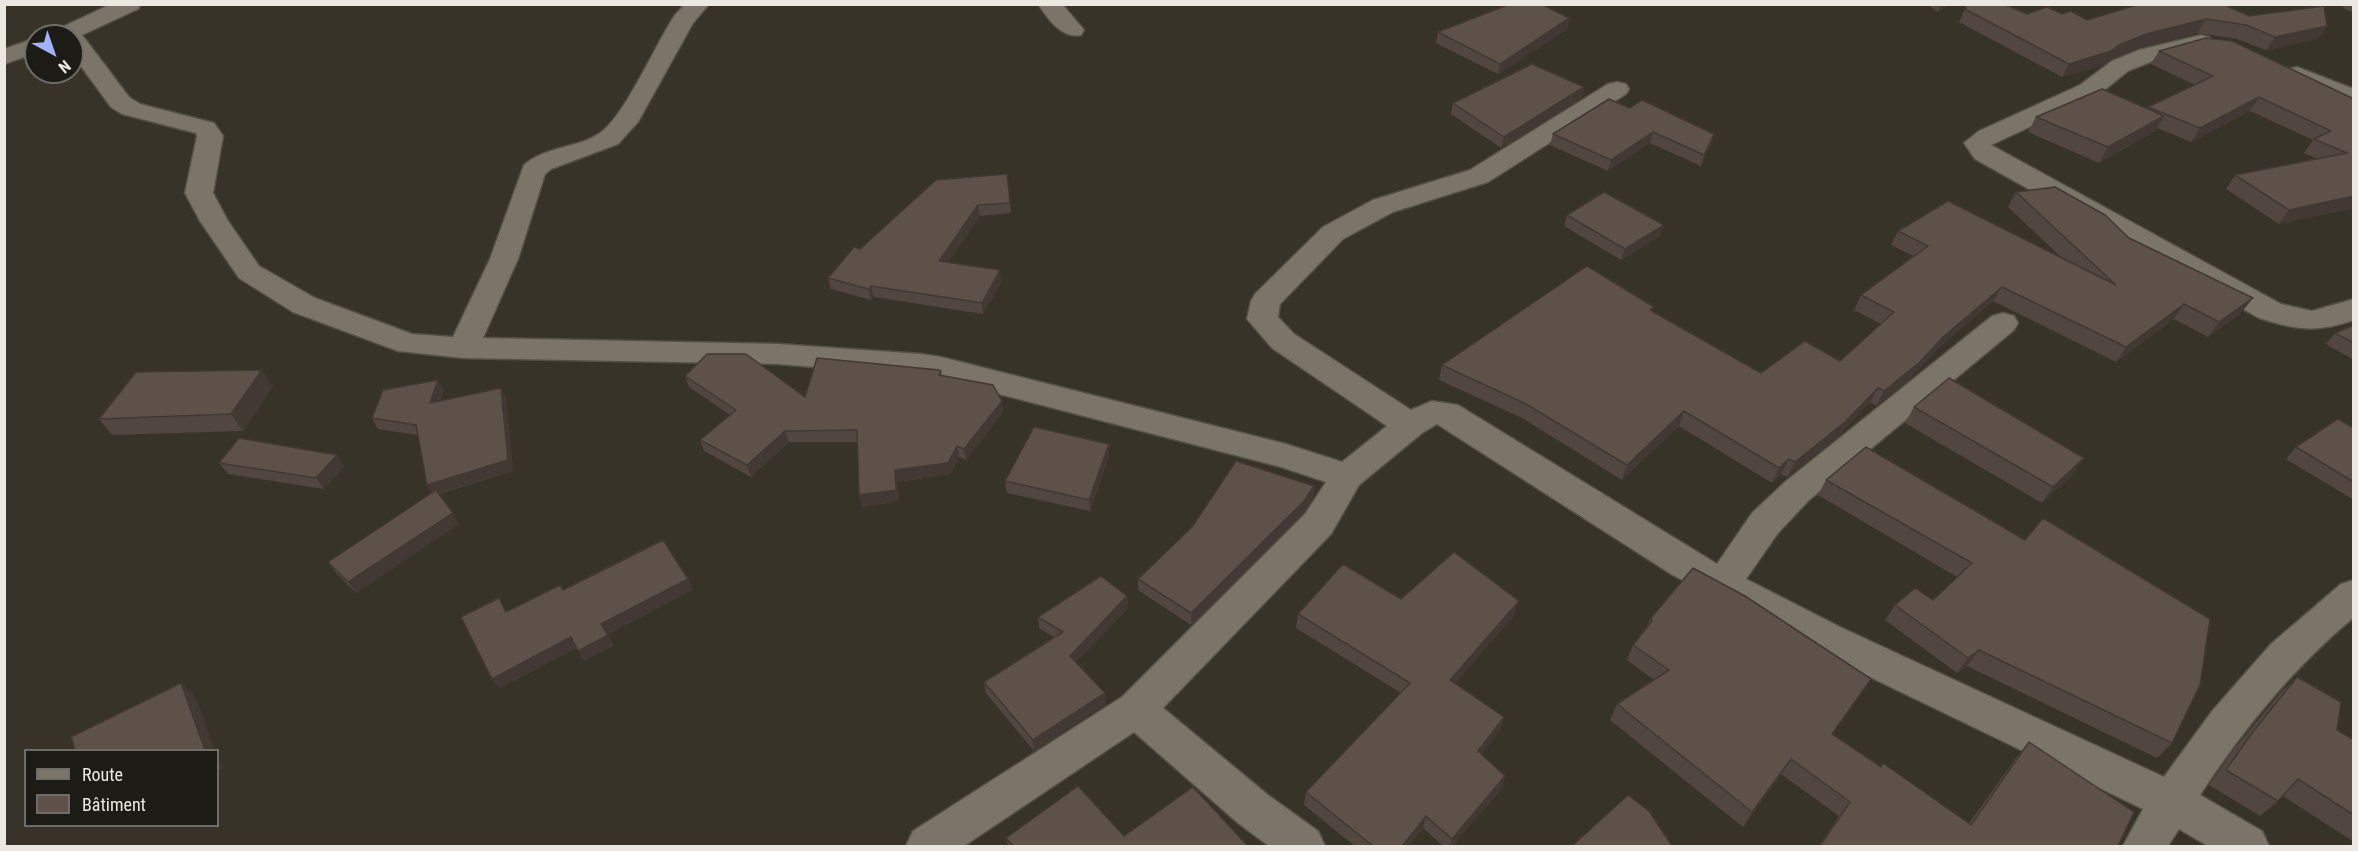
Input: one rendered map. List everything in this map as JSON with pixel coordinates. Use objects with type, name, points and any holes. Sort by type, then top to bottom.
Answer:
[{"type":"street","points":[[84,28],[130,4]]},
{"type":"street","points":[[462,348],[504,259],[533,171],[542,163],[609,139],[625,122],[683,20],[698,4]]},
{"type":"street","points":[[1049,4],[1073,30]]},
{"type":"street","points":[[2220,44],[2198,42],[2147,55],[2120,66],[2089,90],[1977,143],[1984,153],[2002,164],[2270,311],[2299,321],[2322,322],[2354,309]]},
{"type":"street","points":[[4,57],[24,50]]},
{"type":"street","points":[[84,56],[120,102],[131,109],[205,128],[210,136],[199,193],[214,221],[249,272],[304,305],[409,344],[462,348],[778,354],[941,368],[1286,456],[1347,476]]},
{"type":"street","points":[[2279,66],[2354,98]]},
{"type":"street","points":[[1410,425],[1282,341],[1262,319],[1266,301],[1333,232],[1383,206],[1479,176],[1617,89]]},
{"type":"street","points":[[1723,584],[1765,523],[1797,491],[2003,323]]},
{"type":"street","points":[[928,846],[1136,709],[1318,524],[1347,476],[1410,425],[1432,412],[1446,412],[1684,564],[1826,638],[2170,801],[2247,846]]},
{"type":"street","points":[[2145,846],[2170,801],[2244,703],[2287,654],[2354,595]]},
{"type":"street","points":[[1136,709],[1252,809],[1303,846]]},
{"type":"building","points":[[1510,4],[1541,4],[1569,18],[1500,64],[1438,32]]},
{"type":"building","points":[[1967,4],[2004,4],[2027,14],[2047,7],[2062,14],[2071,11],[2087,20],[2140,4],[2223,4],[2249,16],[2324,6],[2327,26],[2275,37],[2246,25],[2206,19],[2146,34],[2119,45],[2111,51],[2069,64],[1965,9]]},
{"type":"building","points":[[2206,38],[2232,41],[2354,99],[2354,196],[2289,210],[2235,175],[2347,153],[2314,139],[2331,131],[2259,97],[2200,128],[2148,107],[2213,76],[2159,51]]},
{"type":"building","points":[[1532,64],[1584,87],[1504,137],[1453,103]]},
{"type":"building","points":[[2102,89],[2164,116],[2108,147],[2036,117]]},
{"type":"building","points":[[1609,99],[1630,108],[1642,100],[1714,134],[1704,155],[1653,132],[1611,160],[1553,134]]},
{"type":"building","points":[[1007,174],[1010,203],[978,205],[939,261],[1000,270],[982,303],[871,286],[869,289],[828,278],[854,247],[860,249],[936,180]]},
{"type":"building","points":[[2055,187],[2105,215],[2129,238],[2253,298],[2219,322],[2184,304],[2126,347],[2002,287],[1943,337],[1920,362],[1884,391],[1878,388],[1845,422],[1795,462],[1789,459],[1779,468],[1684,411],[1627,465],[1526,404],[1442,365],[1587,266],[1654,307],[1650,310],[1761,373],[1805,341],[1840,361],[1894,312],[1861,295],[1928,246],[1898,231],[1948,201],[2116,285],[2016,192]]},
{"type":"building","points":[[1604,192],[1664,225],[1625,249],[1567,215]]},
{"type":"building","points":[[2354,325],[2354,343],[2335,333]]},
{"type":"building","points":[[707,354],[746,354],[805,397],[817,358],[939,370],[941,371],[939,375],[993,385],[1002,401],[964,449],[957,446],[948,463],[895,470],[896,490],[859,495],[857,430],[785,431],[747,465],[700,440],[736,410],[685,376]]},
{"type":"building","points":[[262,370],[231,414],[99,419],[136,372]]},
{"type":"building","points":[[1949,378],[2084,458],[2053,487],[1914,407]]},
{"type":"building","points":[[438,380],[430,403],[501,388],[508,460],[427,485],[416,425],[372,418],[383,390]]},
{"type":"building","points":[[2338,419],[2354,428],[2354,482],[2296,447]]},
{"type":"building","points":[[1034,427],[1109,444],[1089,500],[1005,481]]},
{"type":"building","points":[[239,438],[337,455],[316,478],[219,463]]},
{"type":"building","points":[[1866,447],[2025,540],[2043,518],[2210,619],[2200,685],[2172,743],[1979,650],[1968,658],[1895,605],[1915,588],[1933,600],[1972,563],[1826,480]]},
{"type":"building","points":[[1236,461],[1314,486],[1304,501],[1191,613],[1138,579],[1192,527]]},
{"type":"building","points":[[436,490],[453,513],[348,582],[328,562]]},
{"type":"building","points":[[663,540],[688,579],[601,624],[608,635],[578,651],[571,637],[492,679],[461,617],[499,598],[506,612],[560,585],[563,590]]},
{"type":"building","points":[[1454,552],[1519,601],[1450,680],[1504,717],[1478,751],[1505,776],[1452,839],[1426,816],[1402,846],[1373,846],[1306,792],[1410,683],[1298,614],[1343,564],[1401,599]]},
{"type":"building","points":[[1693,568],[1745,596],[1871,679],[1832,734],[1881,767],[1883,763],[1971,825],[2029,742],[2134,812],[2118,846],[1820,846],[1850,802],[1791,759],[1752,812],[1617,704],[1669,670],[1633,645],[1652,621],[1651,618]]},
{"type":"building","points":[[1101,576],[1127,596],[1070,656],[1105,693],[1033,740],[984,682],[1063,632],[1038,617]]},
{"type":"building","points":[[2297,677],[2341,702],[2337,730],[2354,740],[2354,815],[2298,779],[2278,801],[2226,770]]},
{"type":"building","points":[[181,683],[205,749],[75,749],[71,737]]},
{"type":"building","points":[[1078,786],[1124,836],[1193,787],[1248,846],[1013,846],[1006,838]]},
{"type":"building","points":[[1628,795],[1649,811],[1672,846],[1572,846]]}]
